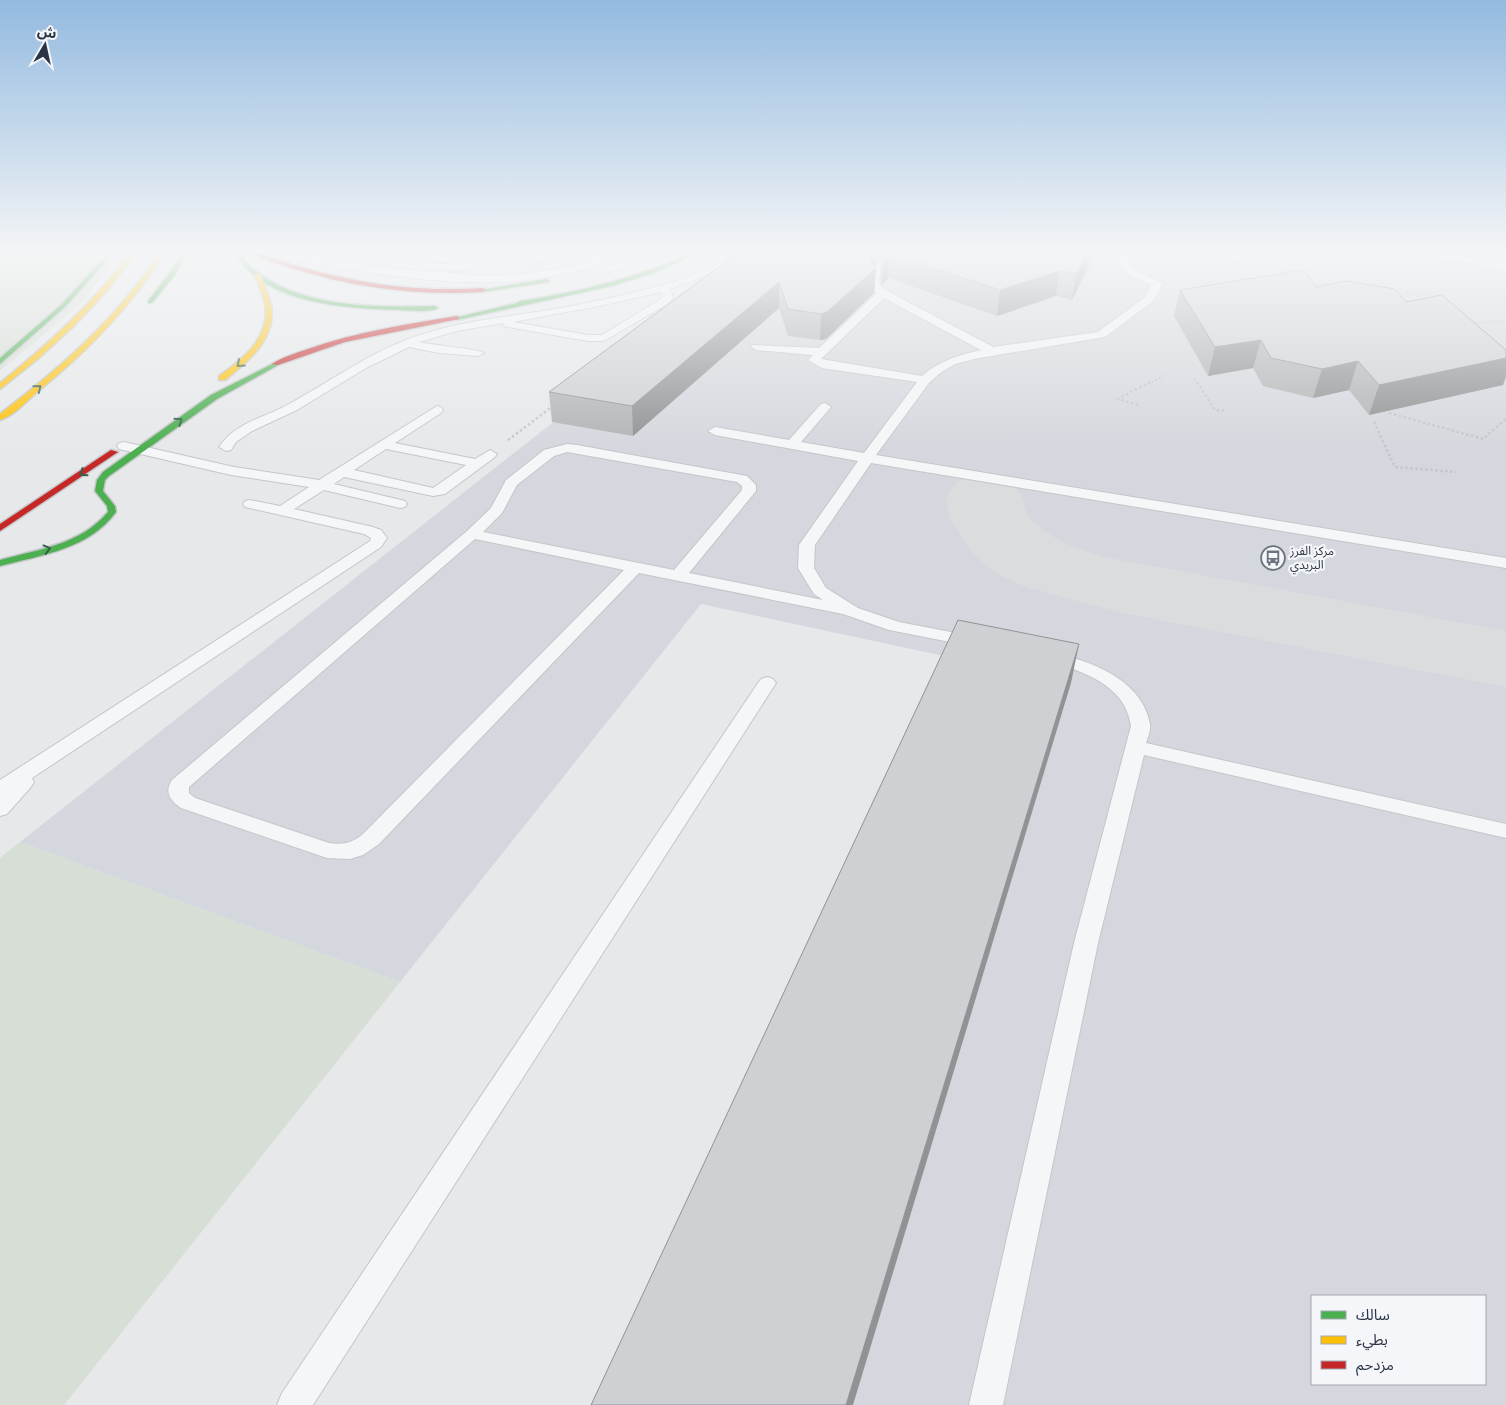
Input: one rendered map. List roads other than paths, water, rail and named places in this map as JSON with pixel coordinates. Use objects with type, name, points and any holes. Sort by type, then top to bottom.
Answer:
[{"type":"main road","points":[[0,362],[50,319]]},
{"type":"main road","points":[[0,387],[46,349],[77,319]]},
{"type":"main road","points":[[0,418],[56,373],[113,319]]},
{"type":"main road","points":[[155,424],[232,371],[260,342],[270,319]]},
{"type":"main road","points":[[0,563],[68,543],[94,532],[104,525],[112,512],[111,506],[99,491],[101,480],[112,468],[139,442],[234,385],[302,354],[386,330],[449,319]]},
{"type":"main road","points":[[56,373],[109,340]]},
{"type":"main road","points":[[0,528],[124,446]]},
{"type":"lane","points":[[200,462],[226,447],[255,436],[274,423],[279,415],[406,343],[434,334],[511,319]]},
{"type":"lane","points":[[502,320],[510,325],[544,332],[596,339],[610,336],[637,319]]},
{"type":"lane","points":[[857,319],[814,360],[816,363],[925,380]]},
{"type":"lane","points":[[931,319],[991,351]]},
{"type":"lane","points":[[852,612],[820,591],[806,568],[807,545],[867,458],[925,380],[936,370],[951,362],[991,351],[1101,335],[1123,319]]},
{"type":"lane","points":[[481,324],[508,330],[544,332]]},
{"type":"lane","points":[[406,343],[439,350],[478,353]]},
{"type":"lane","points":[[757,347],[822,352]]},
{"type":"lane","points":[[792,444],[826,407]]},
{"type":"lane","points":[[282,511],[437,410]]},
{"type":"lane","points":[[715,431],[867,458],[1506,563]]},
{"type":"lane","points":[[124,446],[139,442],[230,471],[322,485],[400,504]]},
{"type":"lane","points":[[384,445],[477,463]]},
{"type":"lane","points":[[636,567],[371,839],[359,849],[342,853],[326,850],[188,803],[178,796],[179,785],[472,534],[497,510],[511,483],[549,453],[557,450],[577,449],[742,479],[749,485],[749,491],[678,576]]},
{"type":"lane","points":[[342,472],[433,492],[447,488],[490,454]]},
{"type":"lane","points":[[0,790],[376,544],[379,538],[376,533],[368,530],[250,504]]},
{"type":"lane","points":[[472,534],[852,612],[895,626],[993,646]]},
{"type":"lane","points":[[986,1405],[1086,942],[1141,726],[1134,706],[1118,686],[1092,670],[1062,659],[1032,654]]},
{"type":"lane","points":[[294,1405],[767,683]]},
{"type":"lane","points":[[1136,747],[1506,831]]},
{"type":"lane","points":[[0,809],[40,763]]},
{"type":"place","name":"مركز الفرز البريدي","points":[[1273,558]]}]
